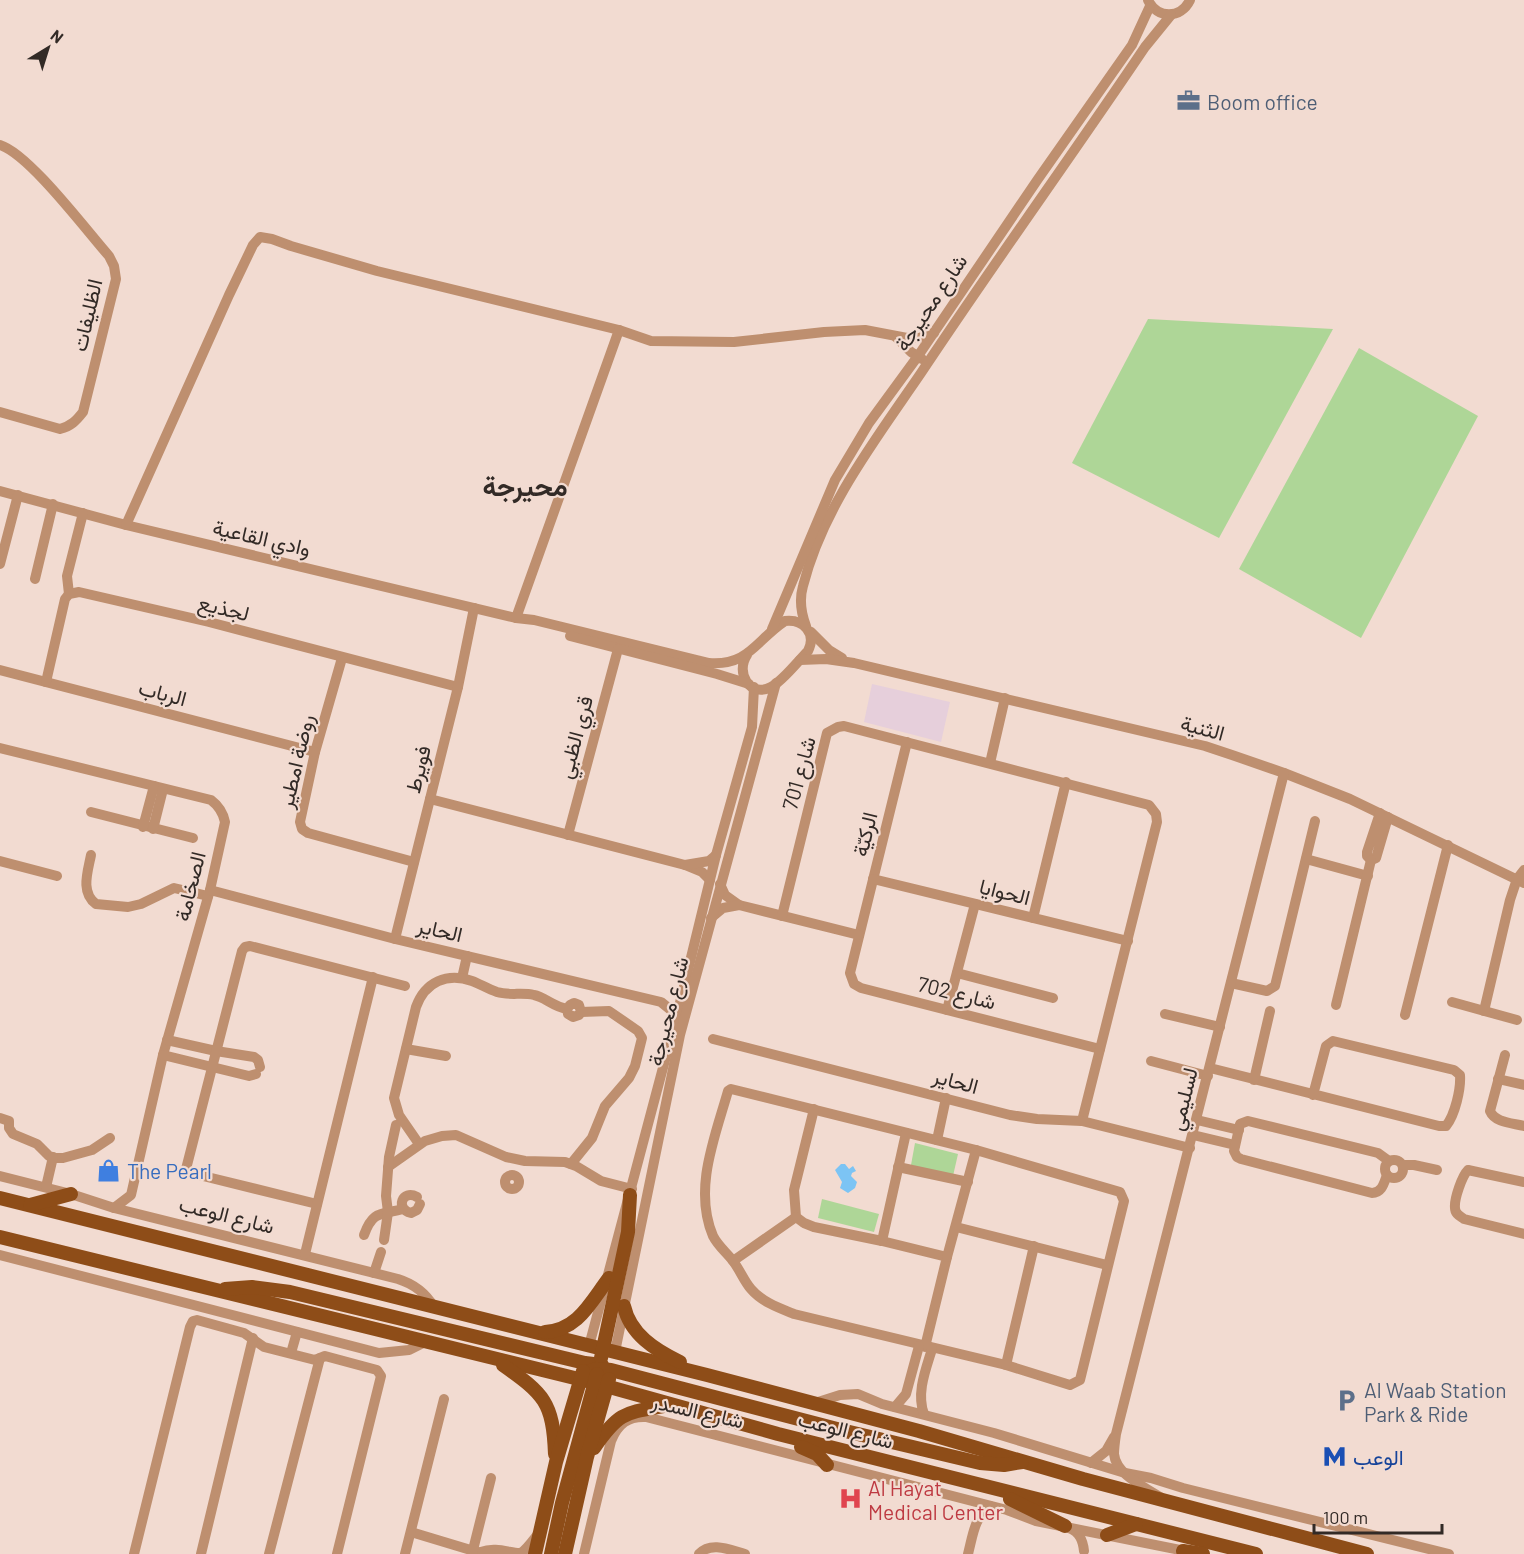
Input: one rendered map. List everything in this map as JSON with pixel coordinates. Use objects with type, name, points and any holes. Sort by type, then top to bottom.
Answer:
[{"type":"main road","points":[[565,1554],[588,1457],[599,1371],[597,1353],[603,1349],[628,1232],[631,1192]]},
{"type":"main road","points":[[29,1205],[71,1194]]},
{"type":"main road","name":"شارع الوعب","points":[[0,1198],[706,1375],[919,1431],[1083,1479],[1367,1554]]},
{"type":"main road","name":"شارع الوعب","points":[[0,1237],[581,1380],[599,1371],[673,1405],[778,1434],[1256,1554]]},
{"type":"main road","points":[[529,1331],[551,1332],[569,1326],[581,1316],[609,1278]]},
{"type":"main road","points":[[214,1291],[252,1287],[290,1292],[599,1371],[980,1463],[1004,1465],[1027,1461]]},
{"type":"main road","points":[[624,1306],[626,1317],[631,1325],[652,1346],[666,1356],[706,1375]]},
{"type":"main road","points":[[551,1554],[565,1492],[599,1371],[611,1361],[603,1349]]},
{"type":"main road","points":[[496,1360],[533,1387],[545,1400],[553,1423],[556,1462]]},
{"type":"main road","points":[[534,1554],[556,1462],[581,1380]]},
{"type":"main road","points":[[588,1457],[616,1419],[631,1412],[673,1405]]},
{"type":"main road","points":[[778,1434],[790,1443],[817,1454],[827,1464]]},
{"type":"main road","points":[[983,1486],[1065,1526]]},
{"type":"main road","points":[[1107,1535],[1136,1524]]},
{"type":"main road","points":[[568,1540],[575,1554]]},
{"type":"main road","points":[[1189,1552],[1203,1554]]},
{"type":"street","name":"شارع محيرجة","points":[[807,629],[801,606],[803,585],[833,510],[849,480],[923,359],[1145,47],[1171,15],[1185,9],[1190,0]]},
{"type":"street","name":"شارع محيرجة","points":[[768,635],[835,480],[869,423],[923,359],[934,333],[1132,45],[1149,3]]},
{"type":"street","points":[[1149,3],[1156,11],[1171,15]]},
{"type":"street","name":"الظليفات","points":[[0,145],[23,159],[57,196],[108,255],[114,266],[116,279],[83,412],[78,418],[67,427],[60,429],[0,412]]},
{"type":"street","points":[[126,525],[225,305],[253,245],[260,237],[388,273],[619,330],[651,341],[734,342],[865,330],[907,338],[919,338],[934,333]]},
{"type":"street","points":[[516,618],[619,330]]},
{"type":"street","points":[[895,336],[923,359]]},
{"type":"street","name":"وادي القاعية","points":[[0,491],[126,525],[709,663],[733,662],[747,655]]},
{"type":"street","points":[[0,564],[18,495]]},
{"type":"street","points":[[35,579],[53,504]]},
{"type":"street","points":[[46,682],[65,599],[69,594],[67,576],[83,513]]},
{"type":"street","name":"لجذيع","points":[[69,594],[79,592],[209,622],[458,687]]},
{"type":"street","name":"فويرط","points":[[395,939],[458,687],[474,608]]},
{"type":"street","name":"وادي القاعية","points":[[516,618],[528,625],[717,674],[751,686]]},
{"type":"street","points":[[747,655],[785,621],[800,622],[807,629],[810,646],[800,660],[776,683],[765,689],[751,686]]},
{"type":"street","name":"الثنية","points":[[807,629],[829,650],[854,663]]},
{"type":"street","name":"قري الظبي","points":[[568,835],[618,649]]},
{"type":"street","name":"شارع محيرجة","points":[[603,1349],[624,1306],[680,1035],[711,919],[716,855],[752,727],[751,686],[742,673],[747,655]]},
{"type":"street","name":"روضة امطير","points":[[342,658],[315,752],[300,822],[302,829],[308,834],[414,862]]},
{"type":"street","name":"الثنية","points":[[800,660],[826,659],[854,663],[1205,746],[1284,772],[1522,877]]},
{"type":"street","name":"الرباب","points":[[0,670],[315,752]]},
{"type":"street","name":"شارع محيرجة","points":[[603,1349],[609,1278],[622,1221],[683,989],[776,683]]},
{"type":"street","points":[[990,763],[1005,698]]},
{"type":"street","name":"شارع 701","points":[[782,916],[827,733],[844,726],[1146,803],[1152,807],[1157,822],[1128,941]]},
{"type":"street","name":"الركيّة","points":[[859,935],[907,742]]},
{"type":"street","name":"الصخامة","points":[[0,748],[211,800],[223,815],[225,822],[209,893],[166,1040],[131,1195]]},
{"type":"street","name":"لسليمي","points":[[1125,1473],[1118,1466],[1115,1458],[1116,1434],[1284,772]]},
{"type":"street","points":[[1033,918],[1066,782]]},
{"type":"street","points":[[148,828],[158,787]]},
{"type":"street","points":[[430,799],[685,866],[702,872],[715,882],[725,895],[739,905],[859,935]]},
{"type":"street","points":[[91,812],[193,838]]},
{"type":"street","points":[[1336,1005],[1368,876],[1371,860],[1367,852],[1384,815]]},
{"type":"street","points":[[1231,983],[1267,991],[1275,986],[1316,821]]},
{"type":"street","points":[[1405,1015],[1448,845]]},
{"type":"street","name":"الحاير","points":[[92,855],[86,885],[89,897],[96,904],[128,907],[141,904],[174,888],[209,893],[661,1002],[677,1015]]},
{"type":"street","points":[[685,866],[708,861],[716,855]]},
{"type":"street","points":[[1306,859],[1368,876]]},
{"type":"street","points":[[0,861],[57,876]]},
{"type":"street","points":[[1484,1011],[1510,900],[1522,877]]},
{"type":"street","name":"الحوايا","points":[[873,879],[1128,941]]},
{"type":"street","points":[[947,1010],[975,904]]},
{"type":"street","points":[[711,919],[723,908],[739,905]]},
{"type":"street","name":"شارع 702","points":[[859,935],[850,973],[857,987],[1100,1049]]},
{"type":"street","points":[[1082,1121],[1128,941]]},
{"type":"street","points":[[317,1204],[188,1172],[186,1167],[242,951],[245,947],[250,946],[405,986]]},
{"type":"street","points":[[462,978],[467,956]]},
{"type":"street","points":[[957,973],[1053,998]]},
{"type":"street","points":[[305,1254],[373,977]]},
{"type":"street","points":[[419,1144],[394,1103],[395,1088],[416,1007],[424,991],[433,983],[445,978],[462,978],[507,994],[535,995],[552,1005],[567,1009],[569,1016],[573,1017],[579,1016],[581,1012],[609,1011],[638,1031],[642,1038],[635,1066],[629,1078],[605,1106],[592,1138],[571,1164]]},
{"type":"street","points":[[661,1002],[675,997],[683,989]]},
{"type":"street","points":[[1452,1002],[1517,1020]]},
{"type":"street","points":[[1254,1080],[1270,1011]]},
{"type":"street","points":[[1165,1014],[1220,1027]]},
{"type":"street","name":"الحاير","points":[[714,1039],[1010,1115],[1082,1121],[1190,1148]]},
{"type":"street","points":[[163,1055],[249,1076],[258,1070],[258,1060],[254,1057],[166,1040]]},
{"type":"street","points":[[1151,1061],[1254,1080],[1313,1095],[1439,1126],[1446,1126],[1451,1121],[1460,1075],[1454,1070],[1333,1041],[1326,1046],[1313,1095]]},
{"type":"street","points":[[406,1048],[446,1056]]},
{"type":"street","points":[[1505,1055],[1490,1111],[1491,1115],[1497,1119],[1524,1126]]},
{"type":"street","points":[[1498,1079],[1524,1085]]},
{"type":"street","points":[[731,1089],[906,1133],[976,1150],[1120,1192],[1124,1201],[1080,1380],[1070,1385],[1006,1365],[925,1347],[780,1309],[764,1301],[750,1289],[733,1261],[714,1238],[707,1214],[705,1183],[728,1091],[731,1089]]},
{"type":"street","points":[[937,1140],[946,1098]]},
{"type":"street","points":[[796,1217],[794,1190],[814,1109]]},
{"type":"street","points":[[0,1118],[9,1121],[9,1128],[13,1134],[37,1144],[53,1157],[63,1158],[92,1150],[110,1138]]},
{"type":"street","points":[[1197,1120],[1239,1130]]},
{"type":"street","points":[[1387,1175],[1393,1178],[1399,1177],[1403,1172],[1402,1165],[1398,1161],[1389,1161],[1378,1153],[1248,1121],[1242,1123],[1235,1145],[1235,1154],[1241,1159],[1376,1193],[1381,1190],[1387,1175],[1385,1166],[1389,1161]]},
{"type":"street","points":[[384,1240],[388,1212],[388,1167],[396,1125]]},
{"type":"street","points":[[882,1241],[906,1133]]},
{"type":"street","points":[[388,1167],[419,1144],[442,1136],[456,1135],[497,1154],[522,1160],[559,1161],[571,1164],[601,1181],[631,1192]]},
{"type":"street","points":[[1193,1135],[1235,1145]]},
{"type":"street","points":[[924,1414],[921,1406],[921,1393],[925,1347],[976,1150]]},
{"type":"street","points":[[46,1187],[53,1157]]},
{"type":"street","points":[[514,1176],[522,1160]]},
{"type":"street","points":[[1402,1165],[1437,1170]]},
{"type":"street","points":[[898,1167],[968,1182]]},
{"type":"street","points":[[1524,1182],[1468,1170],[1463,1175],[1455,1207],[1457,1215],[1464,1219],[1524,1234]]},
{"type":"street","name":"شارع الوعب","points":[[0,1176],[71,1194],[114,1208],[305,1254],[407,1282],[416,1286],[434,1307]]},
{"type":"street","points":[[364,1235],[373,1218],[380,1214],[403,1209],[401,1203],[403,1198],[411,1194],[418,1201]]},
{"type":"street","points":[[114,1208],[131,1195],[140,1214]]},
{"type":"street","points":[[796,1217],[814,1227],[947,1257]]},
{"type":"street","points":[[733,1261],[796,1217]]},
{"type":"street","points":[[956,1227],[1107,1265]]},
{"type":"street","points":[[1006,1365],[1034,1246]]},
{"type":"street","points":[[374,1273],[381,1252]]},
{"type":"street","points":[[0,1255],[369,1350],[389,1353],[409,1350],[427,1341]]},
{"type":"street","points":[[134,1554],[193,1321],[197,1320],[244,1333],[264,1347],[315,1360],[325,1356],[377,1370],[381,1376],[337,1554]]},
{"type":"street","points":[[296,1355],[302,1333]]},
{"type":"street","points":[[201,1554],[253,1338]]},
{"type":"street","points":[[895,1407],[902,1401],[925,1347]]},
{"type":"street","points":[[269,1554],[320,1358]]},
{"type":"street","name":"شارع الوعب","points":[[811,1404],[852,1394],[863,1396],[895,1407],[1041,1446],[1125,1473],[1449,1554]]},
{"type":"street","points":[[405,1554],[444,1399]]},
{"type":"street","name":"شارع السدر","points":[[584,1554],[611,1441],[615,1432],[628,1420],[646,1417],[827,1464]]},
{"type":"street","name":"لسليمي","points":[[1091,1463],[1106,1451],[1116,1434]]},
{"type":"street","name":"شارع الوعب","points":[[827,1464],[966,1499],[1036,1521],[1189,1552]]},
{"type":"street","points":[[1125,1473],[1163,1499]]},
{"type":"street","points":[[478,1552],[491,1478]]},
{"type":"street","points":[[966,1499],[973,1508],[976,1521]]},
{"type":"street","points":[[968,1554],[976,1521],[990,1506]]},
{"type":"street","points":[[1065,1526],[1073,1529],[1079,1535],[1083,1543],[1083,1553]]},
{"type":"street","points":[[411,1532],[478,1552],[495,1549],[515,1554],[521,1552],[538,1534]]},
{"type":"street","points":[[1083,1553],[1093,1540],[1107,1535]]},
{"type":"street","points":[[699,1554],[709,1547],[745,1554]]},
{"type":"shaded area","points":[[872,684],[950,702],[941,742],[864,722]]},
{"type":"green space","points":[[1148,319],[1333,329],[1219,538],[1072,463]]},
{"type":"green space","points":[[1359,348],[1478,416],[1361,638],[1239,569]]},
{"type":"green space","points":[[915,1143],[958,1154],[953,1176],[911,1165]]},
{"type":"green space","points":[[822,1199],[879,1214],[874,1232],[818,1218]]},
{"type":"water","points":[[841,1164],[845,1164],[849,1169],[853,1166],[856,1171],[851,1176],[857,1182],[855,1188],[848,1193],[840,1188],[842,1182],[835,1170]]},
{"type":"place","name":"Boom office","points":[[1189,101]]},
{"type":"place","name":"The Pearl","points":[[109,1170]]},
{"type":"place","name":"Al Waab Station Park & Ride","points":[[1346,1401]]},
{"type":"place","name":"الوعب","points":[[1335,1456]]},
{"type":"place","name":"Al Hayat Medical Center","points":[[850,1499]]},
{"type":"district","name":"محيرجة","points":[[525,485]]}]
